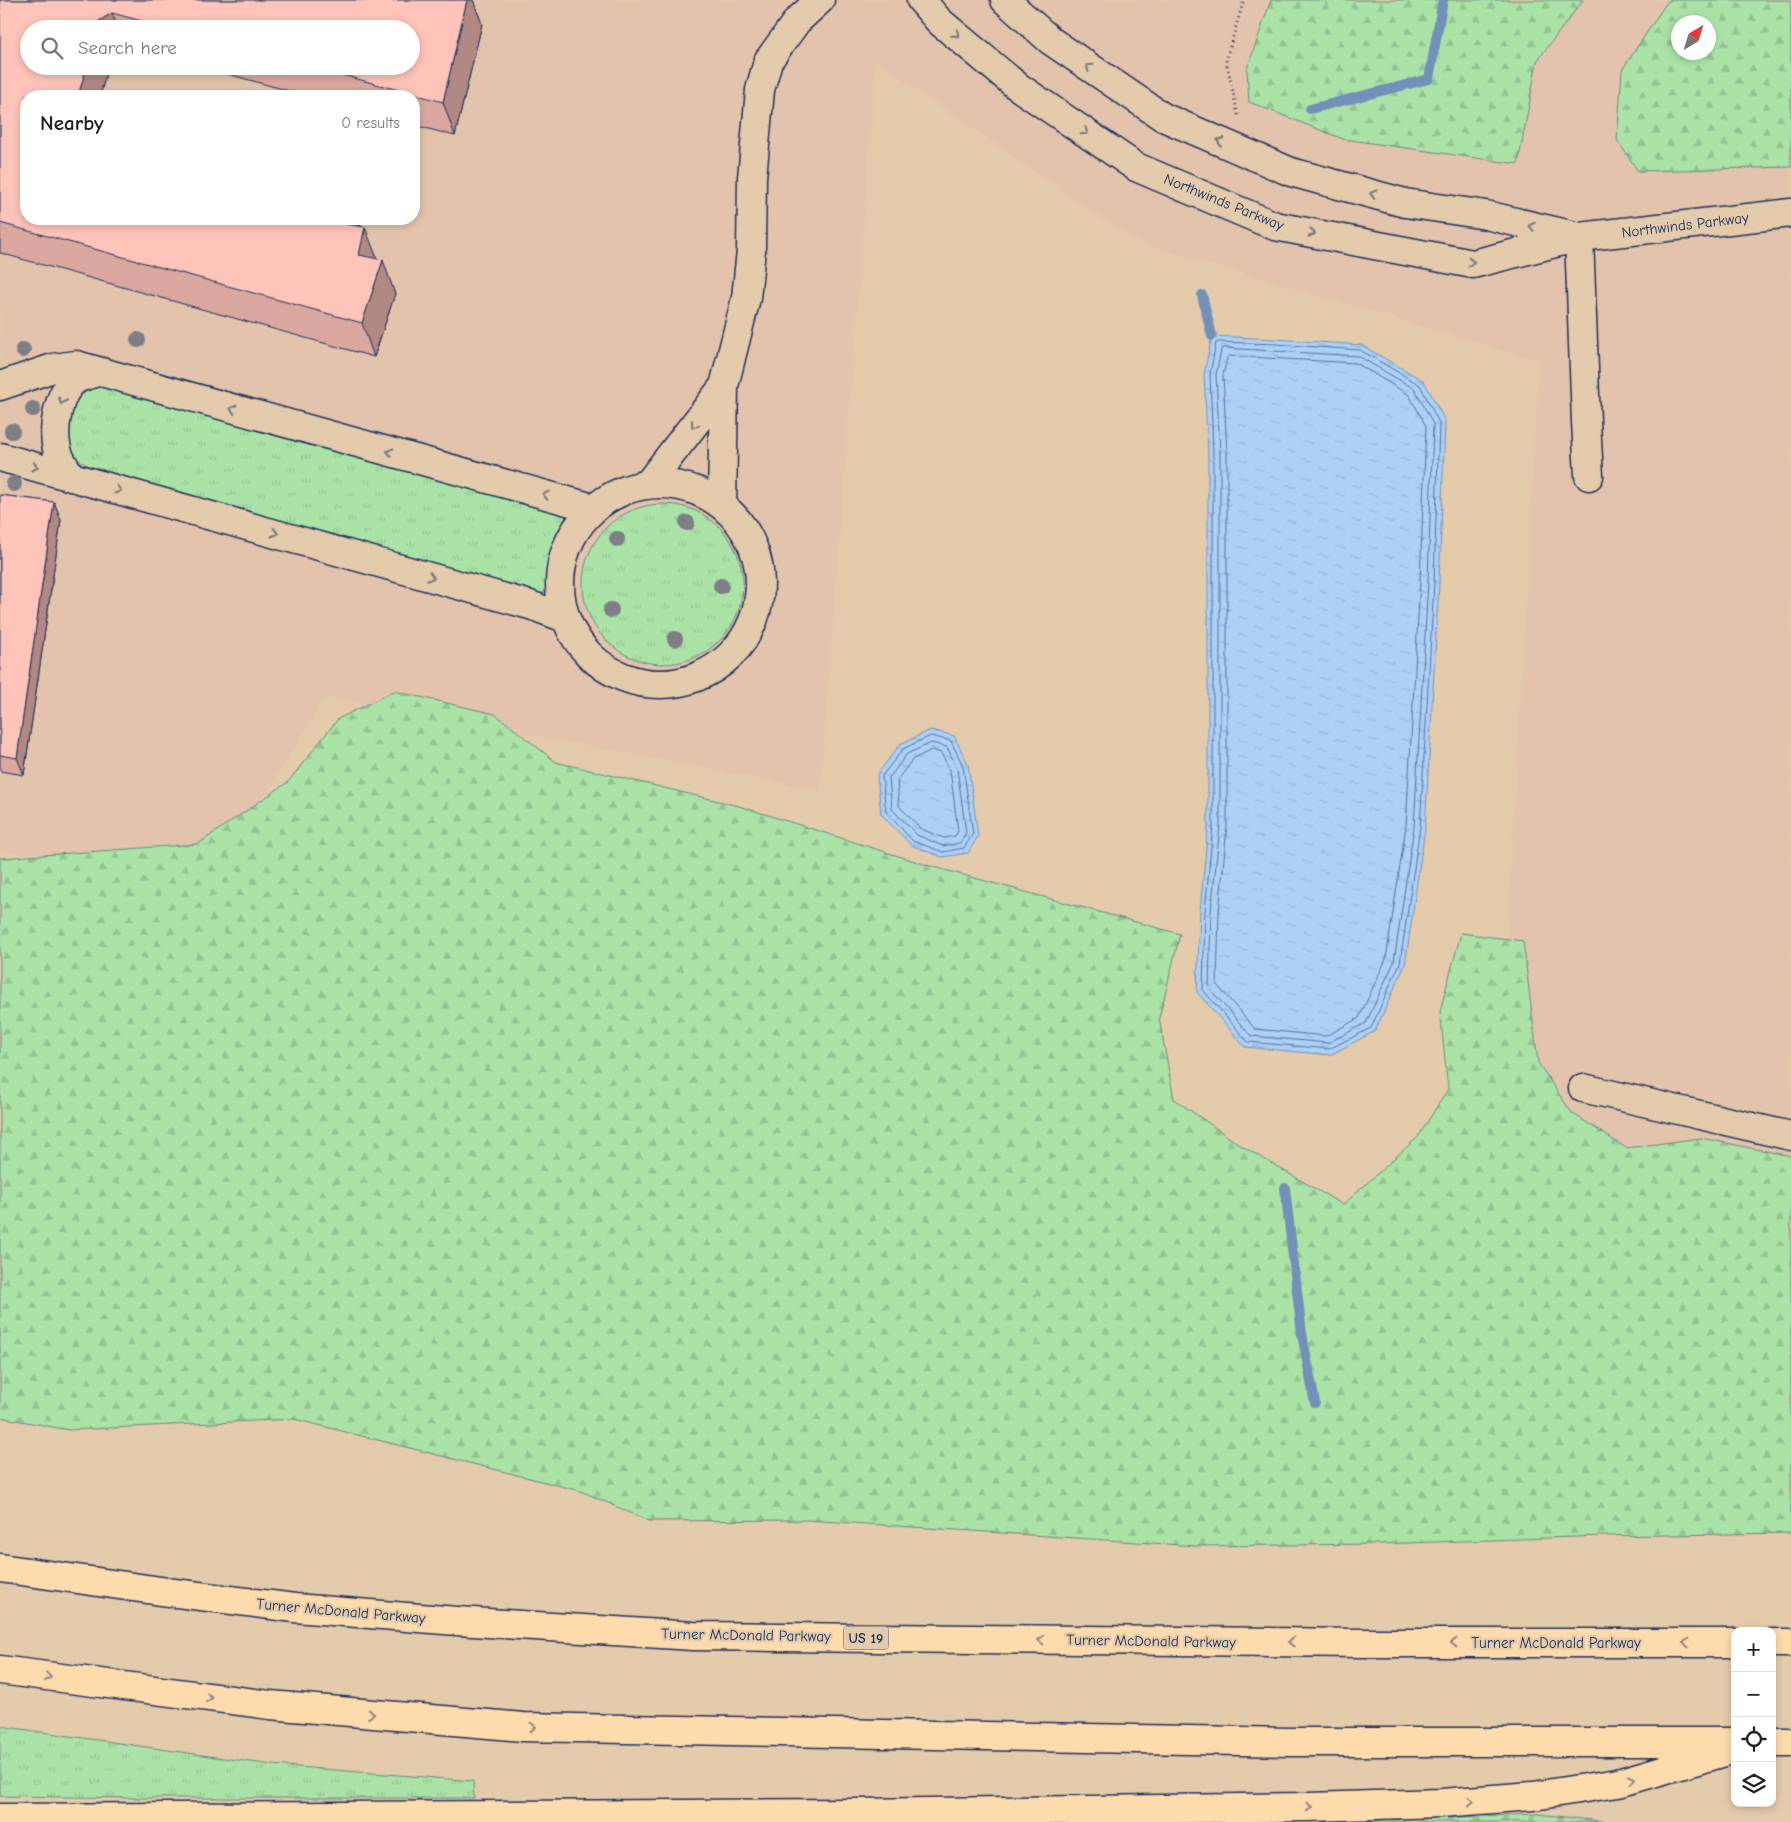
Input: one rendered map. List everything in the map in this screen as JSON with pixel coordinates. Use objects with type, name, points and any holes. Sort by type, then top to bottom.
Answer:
[{"type":"highway","name":"Turner McDonald Parkway","points":[[0,1568],[295,1608],[457,1621],[693,1636],[1345,1643],[1731,1643]]},
{"type":"highway","points":[[1776,1643],[1791,1643]]},
{"type":"highway","points":[[0,1670],[270,1705],[523,1727],[1300,1742],[1731,1742]]},
{"type":"highway","points":[[1776,1742],[1791,1742]]},
{"type":"highway","points":[[0,1818],[855,1813],[1441,1803],[1533,1796],[1618,1783],[1731,1750]]},
{"type":"street","points":[[722,505],[724,386],[746,298],[751,250],[752,178],[760,90],[768,61],[797,21],[820,0]]},
{"type":"street","name":"Northwinds Parkway","points":[[921,0],[939,20],[1017,86],[1136,167],[1275,226],[1472,264],[1579,237],[1791,213]]},
{"type":"street","name":"Northwinds Parkway","points":[[1005,0],[1051,41],[1162,116],[1291,172],[1405,203],[1486,215],[1579,237]]},
{"type":"street","points":[[1579,237],[1589,476]]},
{"type":"street","points":[[0,386],[53,368],[76,365],[593,508]]},
{"type":"street","points":[[71,477],[57,450],[55,431],[57,412],[65,391],[75,380],[97,372]]},
{"type":"street","points":[[648,484],[724,386]]},
{"type":"street","points":[[0,457],[521,602],[565,618]]},
{"type":"street","points":[[648,484],[674,485],[699,492],[722,505],[743,528],[756,556],[761,587],[755,617],[741,645],[719,666],[691,680],[661,686],[630,681],[596,662],[580,645],[565,618],[559,588],[562,559],[574,531],[593,508],[619,492],[648,484]]},
{"type":"street","points":[[1583,1088],[1791,1136]]},
{"type":"path","points":[[1240,120],[1226,60],[1244,0]]},
{"type":"shaded area","points":[[0,0],[1791,0],[1791,1215],[1494,1172],[1539,361],[1137,242],[876,61],[820,790],[325,696],[222,866],[0,851]]},
{"type":"green space","points":[[1271,0],[1583,0],[1537,61],[1518,164],[1343,139],[1249,102],[1247,69]]},
{"type":"green space","points":[[1671,0],[1791,0],[1791,167],[1638,171],[1617,140],[1622,70],[1667,2]]},
{"type":"green space","points":[[96,386],[113,386],[564,511],[566,519],[553,544],[549,561],[548,589],[540,595],[93,468],[76,458],[71,450],[68,440],[69,418],[78,399],[85,392]]},
{"type":"green space","points":[[663,504],[693,510],[714,522],[725,533],[737,554],[743,584],[737,614],[725,635],[714,646],[693,658],[663,664],[633,658],[612,646],[601,635],[589,614],[583,584],[589,554],[601,533],[612,522],[633,510]]},
{"type":"green space","points":[[394,691],[495,714],[556,762],[739,806],[930,866],[1180,934],[1159,1018],[1174,1099],[1240,1145],[1343,1205],[1418,1137],[1448,1089],[1440,1011],[1461,933],[1523,941],[1538,1063],[1572,1113],[1626,1148],[1701,1138],[1791,1156],[1791,1533],[1603,1536],[1378,1544],[1196,1546],[808,1520],[649,1521],[581,1491],[294,1419],[69,1430],[0,1417],[0,858],[198,844],[288,782],[338,719]]},
{"type":"green space","points":[[0,1726],[272,1765],[473,1781],[474,1798],[0,1796]]},
{"type":"green space","points":[[1538,1814],[1609,1822],[1324,1822]]},
{"type":"water","points":[[1212,336],[1361,345],[1424,381],[1445,421],[1439,583],[1425,828],[1405,965],[1375,1031],[1330,1055],[1245,1047],[1197,992],[1200,911],[1208,826],[1208,452],[1204,374]]},
{"type":"water","points":[[931,730],[954,736],[968,764],[978,836],[968,853],[942,857],[911,845],[881,814],[877,775],[900,744]]},
{"type":"building","points":[[0,0],[467,0],[443,102],[420,96],[420,90],[398,90],[342,75],[420,75],[420,20],[138,20],[112,13],[101,20],[20,20],[20,75],[84,75],[80,90],[20,90],[20,225],[352,225],[365,227],[359,255],[383,260],[362,323],[0,223]]},
{"type":"building","points":[[0,495],[54,502],[17,758],[0,755]]},
{"type":"waterway","points":[[1310,109],[1429,79],[1443,0]]},
{"type":"waterway","points":[[1202,295],[1212,336]]},
{"type":"waterway","points":[[1285,1188],[1302,1334],[1315,1403]]}]
